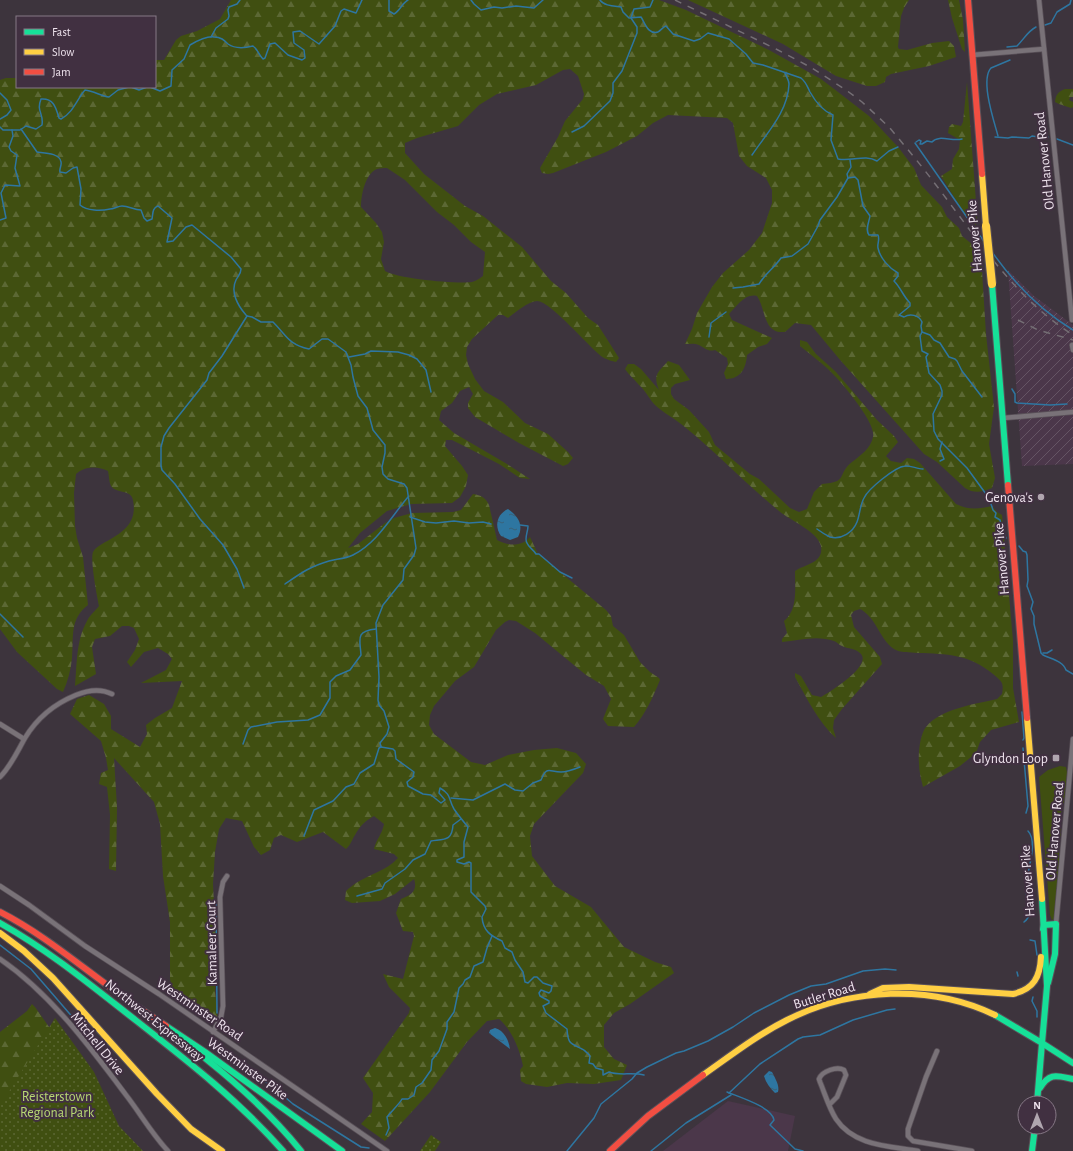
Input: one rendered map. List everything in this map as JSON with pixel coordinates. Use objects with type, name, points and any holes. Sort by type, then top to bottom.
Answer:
[{"type":"main road","name":"Hanover Pike","points":[[968,0],[1044,925],[1047,986],[1038,1095]]},
{"type":"main road","name":"Westminster Pike","points":[[0,912],[40,935],[119,994],[205,1052],[342,1151]]},
{"type":"main road","name":"Northwest Expressway","points":[[0,923],[36,944],[113,1002],[169,1047],[240,1107],[263,1128],[283,1151]]},
{"type":"main road","points":[[864,997],[883,988],[909,987],[1017,994],[1032,984],[1039,974],[1041,961],[1041,935],[1044,925],[1056,924],[1057,931],[1053,970],[1047,986]]},
{"type":"main road","points":[[0,933],[24,951],[53,978],[191,1130],[222,1151]]},
{"type":"main road","name":"Northwest Expressway","points":[[119,994],[240,1087],[271,1115],[302,1151]]},
{"type":"main road","name":"Butler Road","points":[[610,1151],[638,1124],[668,1100],[755,1040],[791,1019],[811,1010],[864,997],[883,995],[928,996],[972,1006],[1013,1024],[1073,1063]]},
{"type":"main road","points":[[1039,1090],[1043,1081],[1048,1077],[1054,1076],[1073,1079]]},
{"type":"main road","points":[[1032,1151],[1034,1135]]},
{"type":"street","name":"Old Hanover Road","points":[[1039,0],[1072,320]]},
{"type":"street","points":[[972,55],[1044,49]]},
{"type":"street","points":[[1072,345],[1073,350]]},
{"type":"street","points":[[1003,418],[1073,412]]},
{"type":"street","points":[[0,778],[10,766],[32,727],[47,711],[79,693],[105,690],[112,694]]},
{"type":"street","points":[[0,724],[24,739]]},
{"type":"street","name":"Old Hanover Road","points":[[1056,924],[1073,739]]},
{"type":"street","name":"Kamaleer Court","points":[[213,1032],[221,1017],[223,1006],[220,897],[223,882],[227,876]]},
{"type":"street","name":"Westminster Road","points":[[0,886],[29,905],[85,946],[387,1151]]},
{"type":"street","name":"Mitchell Drive","points":[[0,959],[46,998],[126,1094],[168,1151]]},
{"type":"street","points":[[937,1051],[908,1129],[908,1136],[913,1140],[972,1151]]},
{"type":"street","points":[[829,1104],[837,1097],[846,1075],[844,1070],[840,1068],[836,1068],[822,1074],[819,1079],[829,1104],[837,1120],[846,1130],[854,1136],[869,1142],[918,1151]]},
{"type":"shaded area","points":[[1008,270],[1034,296],[1073,325],[1073,464],[1022,466]]},
{"type":"shaded area","points":[[728,1101],[795,1116],[788,1151],[663,1151]]},
{"type":"green space","points":[[231,0],[659,0],[686,10],[769,50],[821,79],[869,116],[898,147],[914,168],[921,185],[942,207],[947,217],[959,228],[962,236],[978,249],[981,255],[986,334],[994,407],[989,444],[995,478],[992,488],[978,492],[965,488],[937,462],[924,454],[811,325],[795,323],[785,332],[778,332],[769,325],[766,320],[757,296],[749,296],[745,298],[729,314],[732,320],[772,338],[767,344],[758,347],[747,355],[744,368],[739,375],[731,379],[726,379],[724,373],[728,364],[727,358],[715,350],[708,350],[696,344],[685,344],[697,313],[712,287],[723,273],[749,250],[762,233],[772,203],[772,190],[766,178],[747,166],[739,156],[733,123],[727,118],[668,115],[653,123],[637,136],[606,152],[553,173],[542,173],[540,168],[558,137],[565,121],[583,99],[584,94],[578,76],[570,69],[563,70],[536,85],[497,94],[479,105],[458,126],[405,143],[405,153],[424,174],[465,206],[483,216],[522,247],[551,281],[566,293],[588,318],[598,325],[619,358],[616,362],[604,358],[561,317],[543,303],[537,301],[529,303],[508,318],[503,315],[498,315],[472,339],[467,347],[466,355],[468,364],[475,379],[484,391],[503,402],[525,423],[548,434],[573,458],[568,464],[563,466],[519,443],[475,417],[468,408],[468,403],[473,394],[469,387],[460,391],[452,403],[441,411],[439,420],[454,433],[530,479],[520,478],[499,464],[464,446],[452,440],[446,440],[445,446],[468,475],[466,486],[460,497],[452,503],[411,504],[387,511],[360,533],[348,548],[358,544],[385,523],[394,518],[412,513],[453,512],[461,510],[473,494],[481,496],[489,505],[497,540],[510,544],[519,544],[523,543],[530,537],[538,554],[606,610],[611,616],[613,626],[624,635],[640,662],[650,672],[659,678],[660,680],[649,705],[634,727],[608,726],[603,719],[611,699],[604,686],[586,675],[535,633],[516,621],[509,620],[496,630],[474,667],[455,681],[434,706],[430,715],[429,725],[434,734],[471,762],[485,765],[508,755],[534,750],[557,748],[576,753],[586,764],[583,773],[534,824],[530,836],[532,856],[555,886],[591,907],[624,947],[655,962],[671,967],[674,973],[630,1004],[614,1013],[604,1025],[604,1047],[614,1059],[627,1065],[621,1080],[594,1084],[567,1083],[547,1087],[526,1084],[521,1081],[520,1070],[523,1066],[518,1047],[512,1034],[499,1019],[487,1021],[467,1042],[430,1092],[385,1141],[361,1124],[372,1112],[373,1093],[363,1078],[409,1013],[410,1008],[389,987],[383,974],[403,979],[414,936],[413,932],[403,931],[396,913],[401,899],[413,892],[415,887],[414,879],[395,894],[380,901],[352,903],[345,900],[346,891],[356,883],[378,872],[398,858],[394,854],[374,849],[384,824],[374,816],[361,826],[346,849],[323,832],[297,842],[281,835],[274,838],[270,850],[261,855],[254,847],[242,821],[226,818],[219,829],[215,852],[213,884],[217,961],[215,991],[218,1024],[173,992],[170,979],[170,922],[163,876],[160,824],[154,802],[114,758],[117,807],[116,871],[109,869],[110,815],[107,787],[99,784],[101,773],[108,770],[106,758],[101,741],[70,714],[77,699],[89,695],[104,704],[111,716],[111,729],[140,747],[147,734],[146,725],[172,708],[182,681],[141,683],[166,670],[172,659],[168,654],[158,648],[144,652],[131,667],[127,662],[135,650],[139,639],[134,628],[122,626],[110,636],[95,639],[92,647],[96,674],[75,686],[79,644],[83,628],[88,619],[99,606],[93,570],[93,552],[98,546],[126,528],[133,516],[134,509],[132,497],[129,494],[116,490],[111,486],[108,471],[100,468],[87,468],[76,474],[74,493],[75,526],[83,557],[88,605],[82,610],[75,623],[71,666],[63,692],[57,689],[17,652],[0,629],[0,80],[6,78],[16,78],[16,88],[156,88],[156,60],[164,60],[176,40],[181,36],[197,31],[220,19]],"holes":[[[387,168],[405,180],[437,212],[454,225],[471,242],[485,252],[483,276],[472,282],[454,282],[414,279],[385,271],[381,259],[384,242],[382,232],[361,207],[364,185],[369,175],[373,172],[378,169]]]},
{"type":"green space","points":[[688,0],[909,0],[901,16],[899,49],[907,50],[932,43],[949,41],[954,46],[956,57],[929,66],[891,74],[886,77],[885,82],[876,86],[867,86],[836,76],[783,44]]},
{"type":"green space","points":[[948,0],[959,0],[963,20],[965,52],[962,49]]},
{"type":"green space","points":[[967,82],[977,215],[976,225],[968,219],[941,176],[952,169],[953,159],[959,149],[960,140],[948,133],[949,127],[952,124],[961,126],[963,122]]},
{"type":"green space","points":[[1065,89],[1073,89],[1073,97],[1070,97],[1069,100],[1073,102],[1073,107],[1071,108],[1055,102],[1058,94]]},
{"type":"green space","points":[[800,340],[807,342],[816,354],[836,372],[877,420],[894,436],[898,442],[886,456],[891,461],[901,463],[907,458],[914,459],[920,463],[956,504],[974,508],[992,506],[1002,515],[1013,641],[1013,688],[1019,722],[991,730],[980,742],[976,753],[960,766],[923,787],[919,769],[919,755],[921,739],[926,727],[940,716],[958,708],[997,699],[1002,694],[1003,687],[1000,681],[984,667],[975,662],[957,656],[896,650],[889,645],[866,613],[860,609],[854,611],[851,615],[854,627],[880,657],[882,664],[834,720],[833,728],[836,738],[824,725],[813,709],[795,677],[795,673],[801,676],[812,695],[821,697],[849,678],[861,664],[863,658],[856,650],[844,647],[835,641],[828,639],[808,638],[782,642],[782,639],[787,633],[784,621],[792,611],[794,605],[795,571],[817,560],[821,552],[819,541],[809,531],[779,511],[755,491],[698,438],[654,404],[625,369],[628,364],[634,364],[641,369],[659,390],[656,377],[661,368],[668,361],[679,365],[690,380],[675,384],[671,388],[671,394],[674,399],[689,410],[709,432],[715,445],[750,474],[759,479],[790,508],[799,512],[807,509],[814,492],[822,484],[836,482],[839,480],[847,467],[868,448],[873,437],[873,430],[856,402],[828,369],[800,346]]},
{"type":"green space","points":[[1060,766],[1066,767],[1067,773],[1064,802],[1061,807],[1062,809],[1060,815],[1061,832],[1059,843],[1059,864],[1054,919],[1052,920],[1050,915],[1039,777],[1048,770]]},
{"type":"green space","points":[[32,1004],[61,1044],[0,1151],[0,1032],[27,1011]]},
{"type":"green space","name":"Reisterstown Regional Park","points":[[55,1018],[94,1072],[119,1126],[143,1151],[0,1151],[0,1106]]},
{"type":"green space","points":[[431,1135],[441,1142],[435,1151],[420,1151]]},
{"type":"water","points":[[508,509],[515,515],[520,525],[520,533],[518,537],[510,540],[501,536],[497,524],[501,514]]},
{"type":"water","points":[[495,1028],[506,1036],[510,1049],[489,1033],[490,1030]]},
{"type":"water","points":[[769,1071],[772,1072],[777,1082],[778,1092],[775,1093],[765,1079],[764,1076]]},
{"type":"waterway","points":[[211,37],[216,28],[228,19],[229,7],[237,4],[240,0]]},
{"type":"waterway","points":[[152,88],[160,91],[171,86],[172,70],[184,59],[190,45],[208,37],[220,38],[231,46],[243,48],[253,46],[263,59],[265,58],[270,44],[275,43],[288,55],[302,60],[305,58],[304,50],[294,43],[293,32],[300,31],[319,44],[335,26],[341,11],[344,9],[356,13],[362,0]]},
{"type":"waterway","points":[[389,0],[389,11],[394,14],[408,0]]},
{"type":"waterway","points":[[471,0],[481,10],[494,7],[502,8],[516,6],[534,8],[543,0]]},
{"type":"waterway","points":[[600,0],[607,5],[621,7],[623,12],[629,18],[641,17],[647,28],[652,32],[658,32],[666,26],[673,34],[694,41],[700,39],[708,33],[729,39],[746,54],[753,63],[801,78],[817,102],[826,111],[833,115],[831,140],[838,159],[848,160],[868,158],[877,161],[889,151],[898,147]]},
{"type":"waterway","points":[[572,132],[584,126],[610,101],[613,93],[613,83],[622,71],[637,33],[637,27],[631,18],[634,9],[650,7],[653,0]]},
{"type":"waterway","points":[[1045,25],[1051,23],[1057,12],[1070,4],[1071,0]]},
{"type":"waterway","points":[[1007,47],[1017,46],[1028,33],[1036,27]]},
{"type":"waterway","points":[[998,136],[987,91],[988,74],[991,68],[1010,60]]},
{"type":"waterway","points":[[752,155],[781,113],[785,104],[789,84],[785,73]]},
{"type":"waterway","points":[[0,127],[3,130],[20,130],[26,126],[36,129],[42,125],[39,107],[41,99],[52,102],[59,118],[61,119],[72,110],[85,90],[109,97],[118,90],[125,88]]},
{"type":"waterway","points":[[134,88],[139,90],[144,88]]},
{"type":"waterway","points":[[0,93],[7,100],[11,110],[7,115],[0,119]]},
{"type":"waterway","points":[[21,129],[37,152],[55,155],[60,159],[60,172],[66,173],[77,167],[81,189],[80,205],[86,208],[98,210],[112,209],[120,206],[141,210],[147,221],[152,219],[154,210],[158,206],[172,218],[167,242],[173,241],[186,227],[192,225],[231,257],[241,269],[234,285],[234,294],[247,316],[261,322],[273,322],[288,339],[296,345],[309,349],[322,339],[328,339],[346,352],[351,365],[358,396],[367,408],[373,430],[385,445],[382,467],[383,474],[388,479],[404,484],[407,488],[416,548],[414,555],[404,569],[403,580],[383,605],[376,623],[379,677],[378,700],[379,705],[384,711],[389,727],[387,734],[380,743],[381,747]]},
{"type":"waterway","points":[[0,220],[6,218],[1,193],[5,185],[20,186],[15,168],[17,155],[11,151],[9,147],[13,136],[12,130]]},
{"type":"waterway","points":[[995,137],[1048,137]]},
{"type":"waterway","points":[[916,142],[919,140],[921,141],[920,144],[922,144],[927,141],[932,142],[942,138],[954,140],[962,139]]},
{"type":"waterway","points":[[1057,139],[1073,145]]},
{"type":"waterway","points":[[915,143],[985,243]]},
{"type":"waterway","points":[[848,178],[847,174],[851,167],[850,160]]},
{"type":"waterway","points":[[848,178],[855,177],[858,180],[863,206],[870,216],[867,228],[868,233],[869,235],[878,235],[879,252],[888,266],[898,273],[898,276],[894,281],[910,303],[910,306],[899,315],[904,317],[914,315],[922,322],[922,332],[920,336],[922,351],[928,354],[926,357],[929,373],[940,385],[942,391],[942,395],[933,414],[934,431],[938,439],[967,468],[986,494]]},
{"type":"waterway","points":[[733,288],[759,284],[781,258],[792,256],[808,244],[820,220],[837,197],[848,178]]},
{"type":"waterway","points":[[992,252],[1028,295],[1050,314],[1073,330]]},
{"type":"waterway","points":[[709,337],[711,323],[726,312]]},
{"type":"waterway","points":[[244,588],[237,569],[223,545],[200,519],[175,484],[162,470],[161,447],[164,436],[169,428],[207,380],[209,373],[222,356],[247,316]]},
{"type":"waterway","points":[[922,332],[930,335],[934,340],[940,343],[949,357],[957,361],[962,371],[982,397]]},
{"type":"waterway","points":[[349,357],[365,354],[371,351],[398,352],[409,355],[417,359],[426,370],[431,392]]},
{"type":"waterway","points":[[1012,389],[1015,394],[1015,402],[1017,403],[1050,405],[1067,404]]},
{"type":"waterway","points":[[940,461],[944,459],[940,449],[942,442]]},
{"type":"waterway","points":[[817,529],[830,537],[834,538],[843,536],[850,532],[855,526],[864,498],[876,484],[901,467],[907,466],[923,469]]},
{"type":"waterway","points":[[285,584],[311,568],[329,561],[353,555],[362,550],[383,529],[408,497]]},
{"type":"waterway","points":[[991,504],[996,513],[995,517],[1000,520],[1006,538]]},
{"type":"waterway","points":[[410,517],[425,522],[436,523],[454,521],[469,523],[483,522],[491,524]]},
{"type":"waterway","points":[[520,525],[528,526],[526,541],[536,554],[539,554],[560,572],[572,578]]},
{"type":"waterway","points":[[1019,546],[1026,552],[1027,555],[1027,586],[1033,602],[1031,609],[1034,616],[1034,624],[1041,653],[1060,662],[1066,670],[1073,674]]},
{"type":"waterway","points":[[0,614],[23,637]]},
{"type":"waterway","points":[[243,744],[248,730],[251,727],[277,722],[308,720],[320,715],[330,698],[330,682],[336,676],[350,670],[361,655],[360,637],[362,634],[369,630],[376,629]]},
{"type":"waterway","points":[[1043,653],[1047,653],[1052,650]]},
{"type":"waterway","points":[[1022,712],[1023,740]]},
{"type":"waterway","points":[[381,747],[393,749],[395,751],[396,759],[414,772],[413,777],[407,782],[408,786],[423,794],[431,795],[441,803],[445,800],[439,793],[440,788],[449,797],[452,806],[468,827],[464,842],[464,857],[457,860],[457,862],[464,864],[469,862],[471,863],[471,892],[485,906],[486,909],[482,917],[484,926],[491,935],[502,941],[505,948],[512,952],[515,960],[523,972],[525,982],[528,983],[534,977],[537,977],[543,983],[552,986],[549,993],[541,990],[539,993],[540,996],[549,1001],[549,1003],[543,1006],[546,1013],[567,1029],[570,1042],[586,1052],[590,1056],[589,1063],[593,1064],[596,1068],[603,1070],[603,1075],[609,1072],[617,1074],[644,1075]]},
{"type":"waterway","points":[[304,836],[314,810],[333,801],[346,787],[354,784],[360,773],[374,764],[379,748],[381,747]]},
{"type":"waterway","points":[[1023,748],[1028,806],[1026,813]]},
{"type":"waterway","points":[[451,798],[473,800],[505,784],[515,790],[523,791],[533,783],[541,780],[545,772],[549,770],[563,772],[580,767]]},
{"type":"waterway","points":[[357,896],[382,889],[385,883],[405,869],[413,860],[425,854],[431,841],[449,837],[453,825],[461,819]]},
{"type":"waterway","points":[[1024,922],[1029,917],[1030,911],[1026,886],[1032,855],[1032,841],[1031,835],[1028,831]]},
{"type":"waterway","points":[[216,901],[217,1013]]},
{"type":"waterway","points":[[386,1135],[389,1128],[387,1117],[402,1099],[408,1099],[414,1095],[416,1087],[422,1083],[431,1070],[432,1060],[439,1051],[447,1029],[447,1022],[454,1012],[459,988],[465,980],[470,977],[474,966],[483,962],[492,936]]},
{"type":"waterway","points":[[1030,940],[1035,941],[1037,955]]},
{"type":"waterway","points":[[0,945],[31,969],[94,1042]]},
{"type":"waterway","points":[[567,1151],[594,1118],[601,1104],[632,1079],[637,1073],[647,1067],[676,1053],[708,1041],[754,1013],[789,995],[811,986],[826,984],[863,971],[885,969],[896,970]]},
{"type":"waterway","points":[[1017,972],[1018,976]]},
{"type":"waterway","points":[[1033,997],[1032,1001],[1037,1011],[1037,1017]]},
{"type":"waterway","points":[[729,1093],[760,1064],[798,1039],[820,1035],[853,1020],[895,1009]]},
{"type":"waterway","points":[[252,1073],[272,1086],[293,1104],[361,1147],[369,1148]]},
{"type":"waterway","points":[[727,1092],[754,1103],[768,1111],[774,1120],[770,1125],[795,1149],[803,1151]]},
{"type":"waterway","points":[[651,1151],[686,1123],[731,1095]]},
{"type":"railway","points":[[675,0],[812,68],[862,102],[889,127],[913,155],[992,259],[1016,287],[1057,324],[1073,335]]},
{"type":"railway","points":[[1018,320],[1038,330],[1073,340]]},
{"type":"traffic: fast","points":[[992,284],[1008,485]]},
{"type":"traffic: fast","points":[[995,1015],[1042,1043],[1047,986],[1042,899]]},
{"type":"traffic: fast","points":[[0,923],[36,945],[71,970],[176,1052],[232,1099],[283,1151]]},
{"type":"traffic: fast","points":[[1043,929],[1044,925],[1056,924],[1055,954],[1048,983]]},
{"type":"traffic: fast","points":[[166,1026],[205,1052],[342,1151]]},
{"type":"traffic: fast","points":[[1042,1043],[1073,1063]]},
{"type":"traffic: fast","points":[[1038,1095],[1042,1043]]},
{"type":"traffic: fast","points":[[206,1059],[256,1102],[301,1151]]},
{"type":"traffic: fast","points":[[1040,1088],[1047,1079],[1054,1076],[1073,1079]]},
{"type":"traffic: fast","points":[[1032,1151],[1034,1135]]},
{"type":"traffic: slow","points":[[982,174],[986,226]]},
{"type":"traffic: slow","points":[[986,226],[992,284]]},
{"type":"traffic: slow","points":[[1027,718],[1042,899]]},
{"type":"traffic: slow","points":[[0,933],[24,951],[53,978],[157,1094],[191,1129],[222,1151]]},
{"type":"traffic: slow","points":[[870,994],[883,988],[909,987],[1013,994],[1020,992],[1031,985],[1039,971],[1041,957]]},
{"type":"traffic: slow","points":[[703,1075],[765,1032],[811,1009],[837,1001],[864,996],[891,994],[918,995],[944,998],[970,1005],[995,1015]]},
{"type":"traffic: jam","points":[[968,0],[982,174]]},
{"type":"traffic: jam","points":[[1008,485],[1027,718]]},
{"type":"traffic: jam","points":[[0,912],[46,940],[166,1026]]},
{"type":"traffic: jam","points":[[610,1151],[648,1116],[703,1075]]},
{"type":"place","name":"Genova's","points":[[1041,497]]},
{"type":"place","name":"Glyndon Loop","points":[[1056,758]]}]
